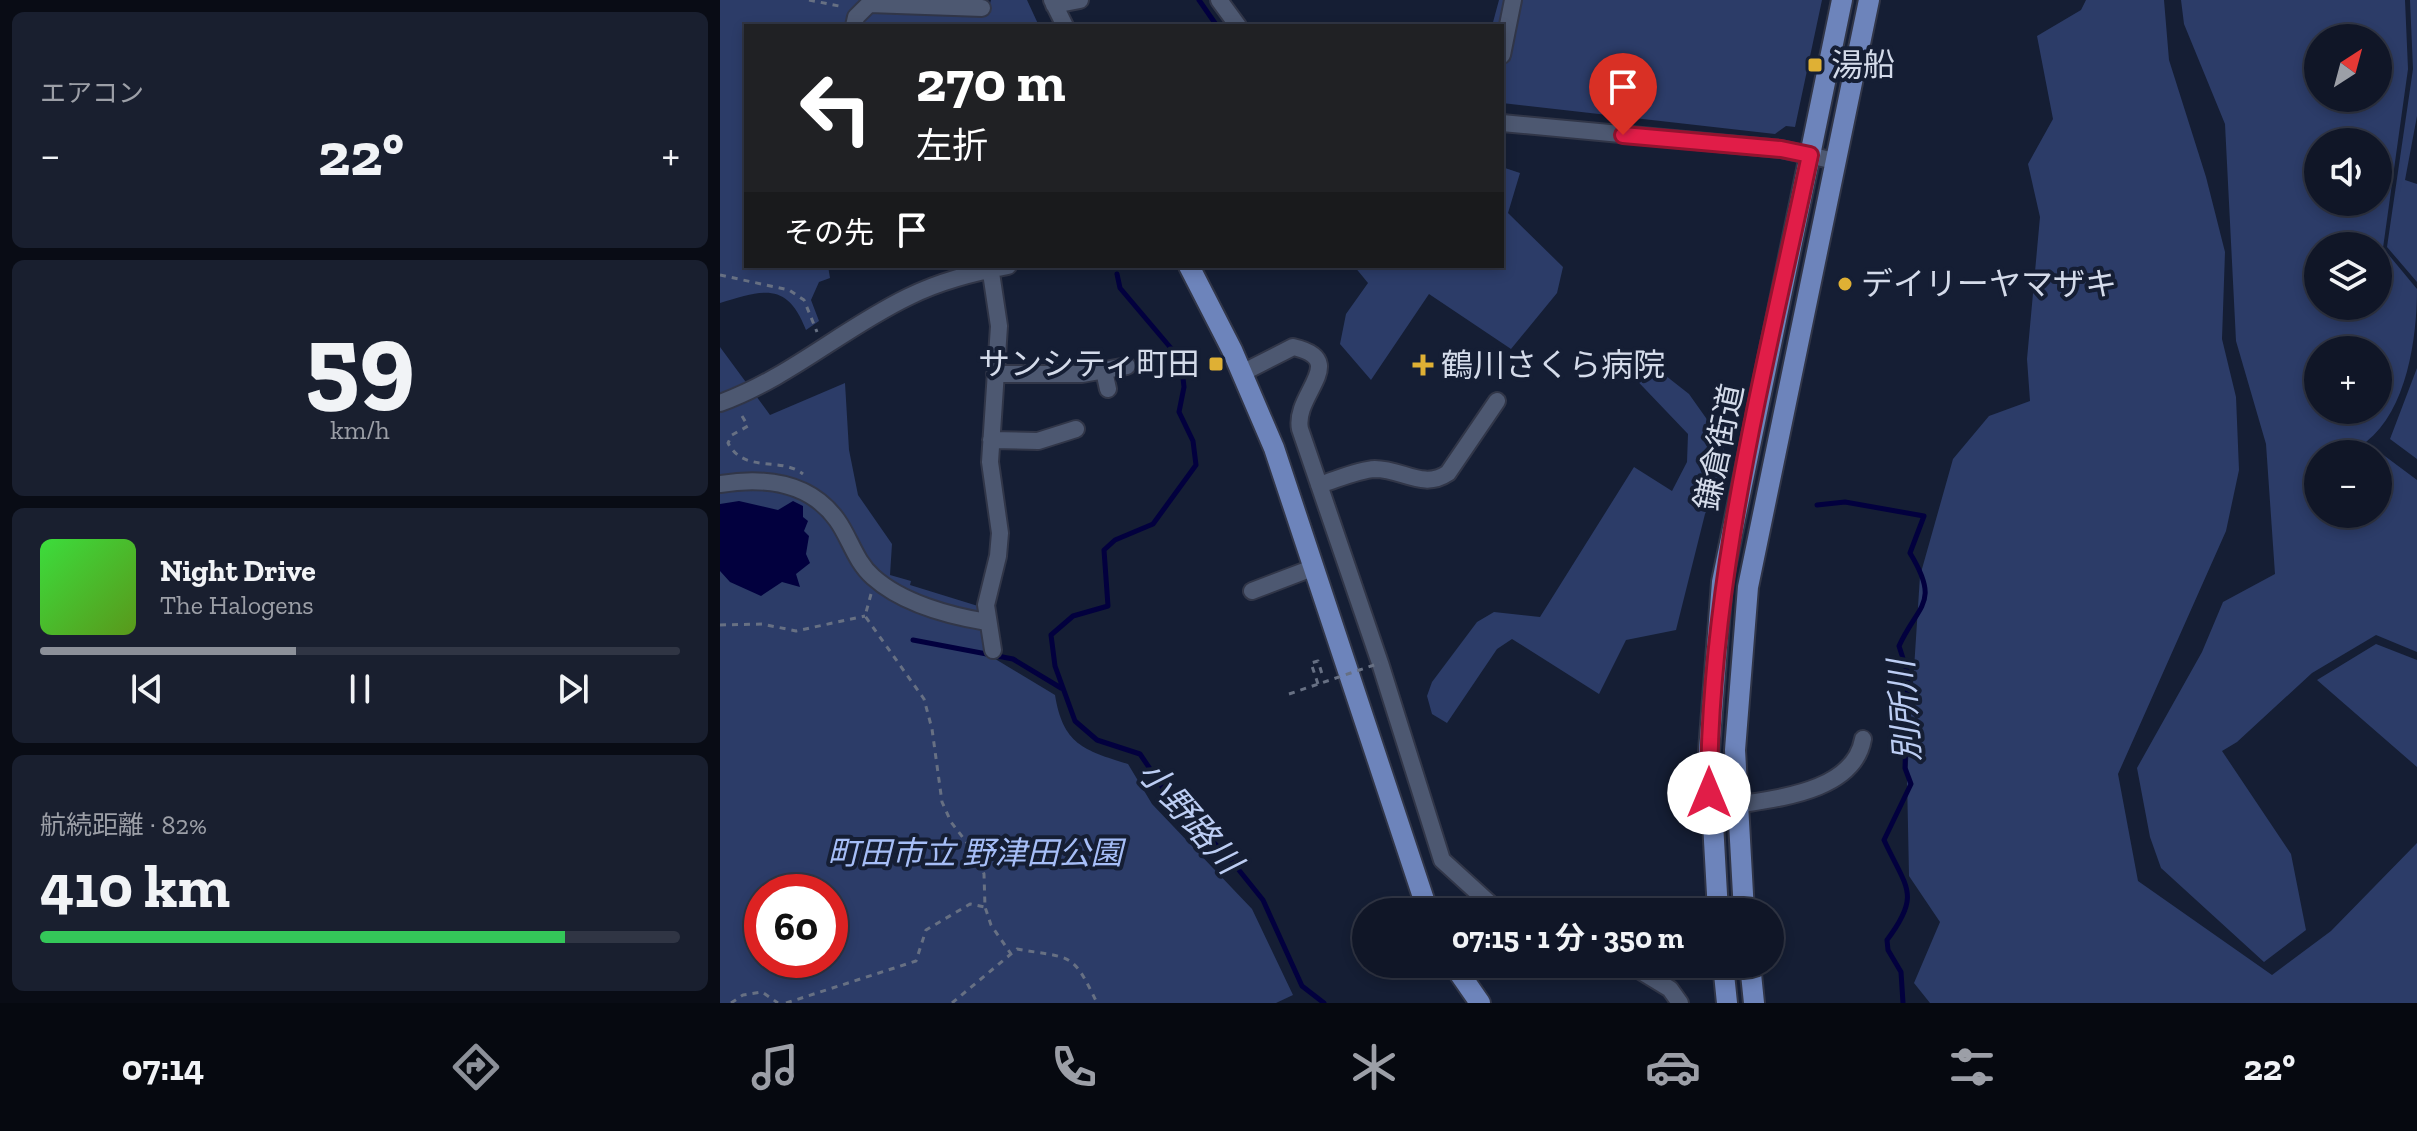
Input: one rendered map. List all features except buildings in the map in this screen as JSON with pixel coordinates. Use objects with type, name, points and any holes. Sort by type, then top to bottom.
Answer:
[{"type":"main road","name":"鎌倉街道","points":[[1717,898],[1709,793],[1711,695],[1718,617],[1729,546],[1842,0]]},
{"type":"main road","name":"鎌倉街道","points":[[1743,898],[1736,805],[1738,685],[1748,587],[1869,0]]},
{"type":"main road","points":[[1190,268],[1242,373],[1274,448],[1423,898]]},
{"type":"main road","points":[[1463,978],[1480,1003]]},
{"type":"main road","points":[[1724,978],[1727,1003]]},
{"type":"main road","points":[[1751,978],[1754,1003]]},
{"type":"street","points":[[1064,24],[1053,2],[1080,0]]},
{"type":"street","points":[[1219,0],[1237,24]]},
{"type":"street","points":[[1504,45],[1513,0]]},
{"type":"street","points":[[857,19],[869,4],[983,4],[982,24]]},
{"type":"street","points":[[1504,123],[1781,149],[1835,161]]},
{"type":"street","points":[[720,403],[789,372],[906,298],[952,279],[992,268]]},
{"type":"street","points":[[993,650],[986,605],[998,556],[1000,533],[990,462],[999,326],[996,268]]},
{"type":"street","points":[[1242,373],[1293,347],[1313,355],[1320,371],[1318,380],[1300,405],[1297,417],[1442,860],[1484,898]]},
{"type":"street","points":[[995,374],[1104,371],[1127,366]]},
{"type":"street","points":[[1104,371],[1108,389]]},
{"type":"street","points":[[1319,485],[1371,469],[1390,470],[1426,482],[1436,481],[1448,473],[1497,401]]},
{"type":"street","points":[[991,440],[1038,441],[1076,429]]},
{"type":"street","points":[[720,484],[754,480],[782,483],[811,493],[837,520],[856,556],[875,579],[894,591],[948,613],[987,622]]},
{"type":"street","points":[[1252,591],[1315,567]]},
{"type":"street","points":[[1736,805],[1811,788],[1840,776],[1860,754],[1863,739]]},
{"type":"street","points":[[1652,978],[1670,989],[1680,1003]]},
{"type":"path","points":[[809,0],[857,19]]},
{"type":"path","points":[[720,275],[789,290],[804,300],[817,332]]},
{"type":"path","points":[[742,416],[748,426],[732,435],[728,443],[733,452],[743,460],[788,467]]},
{"type":"path","points":[[865,616],[875,579]]},
{"type":"path","points":[[720,623],[796,631],[865,616]]},
{"type":"path","points":[[865,616],[915,681],[928,710],[942,802],[951,822],[978,857],[984,874],[985,907],[991,925],[1011,954]]},
{"type":"path","points":[[1318,684],[1311,663],[1318,661],[1322,674]]},
{"type":"path","points":[[1289,694],[1380,663]]},
{"type":"path","points":[[786,1003],[916,961],[926,930],[970,904],[985,907]]},
{"type":"path","points":[[952,1003],[1017,949],[1068,958],[1079,965],[1097,1003]]},
{"type":"path","points":[[731,1003],[743,995],[762,992],[778,1003]]},
{"type":"green space","points":[[720,0],[869,0],[987,14],[991,0],[1027,0],[1038,24],[744,24],[744,268],[828,268],[830,278],[819,282],[811,300],[819,321],[806,330],[799,314],[782,296],[761,293],[720,303]]},
{"type":"green space","points":[[1499,0],[1822,0],[1795,127],[1786,126],[1775,134],[1504,103],[1504,24],[1493,24]]},
{"type":"green space","points":[[2086,0],[2164,0],[2169,60],[2206,177],[2225,252],[2222,339],[2236,397],[2239,470],[2226,531],[2118,774],[2138,881],[2272,975],[2331,931],[2417,843],[2417,1003],[1930,1003],[1914,983],[1940,922],[1909,876],[1907,777],[1920,576],[1953,459],[1989,416],[2030,401],[2027,359],[2040,217],[2028,164],[2053,119],[2037,36],[2081,10]]},
{"type":"green space","points":[[2181,0],[2405,0],[2408,69],[2392,184],[2392,128],[2304,128],[2304,216],[2387,216],[2385,232],[2304,232],[2304,320],[2392,320],[2392,259],[2417,289],[2412,351],[2392,409],[2392,336],[2304,336],[2304,424],[2383,424],[2368,440],[2304,440],[2304,528],[2392,528],[2392,461],[2417,480],[2417,652],[2376,635],[2312,673],[2237,742],[2222,751],[2291,854],[2306,930],[2264,962],[2161,868],[2150,837],[2137,768],[2202,652],[2223,602],[2275,574],[2266,444],[2236,341],[2225,124],[2184,24]]},
{"type":"green space","points":[[2410,0],[2417,0],[2417,116],[2405,180],[2417,184],[2417,282],[2392,253],[2392,232],[2389,232],[2413,69]]},
{"type":"green space","points":[[1504,168],[1520,173],[1508,213],[1563,267],[1557,293],[1511,349],[1429,294],[1371,380],[1340,344],[1346,314],[1368,283],[1356,268],[1504,268]]},
{"type":"green space","name":"町田市立 野津田公園","points":[[720,347],[770,415],[845,383],[849,450],[858,495],[892,544],[890,575],[911,581],[910,585],[978,606],[987,654],[1055,695],[1063,724],[1078,743],[1128,764],[1152,804],[1252,909],[1293,995],[1276,1003],[720,1003]]},
{"type":"green space","points":[[1647,361],[1689,394],[1723,442],[1726,466],[1705,514],[1676,630],[1626,640],[1599,694],[1512,639],[1497,649],[1447,723],[1432,714],[1427,696],[1432,682],[1477,622],[1494,612],[1540,617],[1634,467],[1672,491],[1687,462],[1688,434],[1624,367]]},
{"type":"green space","points":[[2417,368],[2417,459],[2390,439]]},
{"type":"green space","points":[[2376,644],[2417,660],[2417,767],[2317,680]]},
{"type":"shaded area","points":[[739,501],[778,510],[793,501],[803,506],[803,517],[808,521],[804,531],[809,536],[806,554],[810,563],[796,574],[800,587],[782,582],[761,596],[730,582],[720,571],[720,504]]},
{"type":"waterway","name":"小野路川","points":[[1199,0],[1216,24]]},
{"type":"waterway","name":"小野路川","points":[[1117,274],[1120,288],[1181,360],[1184,387],[1179,412],[1193,441],[1196,465],[1153,524],[1115,540],[1104,550],[1108,606],[1073,616],[1051,635],[1055,666],[1075,721],[1097,740],[1140,754],[1169,797],[1230,859],[1263,900],[1302,986],[1324,1003]]},
{"type":"waterway","name":"別所川","points":[[1817,505],[1845,502],[1924,516],[1910,553],[1924,583],[1925,594],[1919,612],[1899,646],[1908,674],[1905,768],[1911,784],[1884,840],[1907,891],[1904,912],[1887,940],[1888,950],[1901,972],[1903,1003]]},
{"type":"waterway","points":[[913,640],[1013,659],[1061,688]]},
{"type":"place","name":"湯船","points":[[1815,65]]},
{"type":"place","name":"デイリーヤマザキ","points":[[1845,284]]},
{"type":"place","name":"サンシティ町田","points":[[1216,364]]},
{"type":"place","name":"鶴川さくら病院","points":[[1423,365]]},
{"type":"route","points":[[1623,135],[1781,149],[1810,155],[1722,582],[1711,683],[1709,793]]}]
